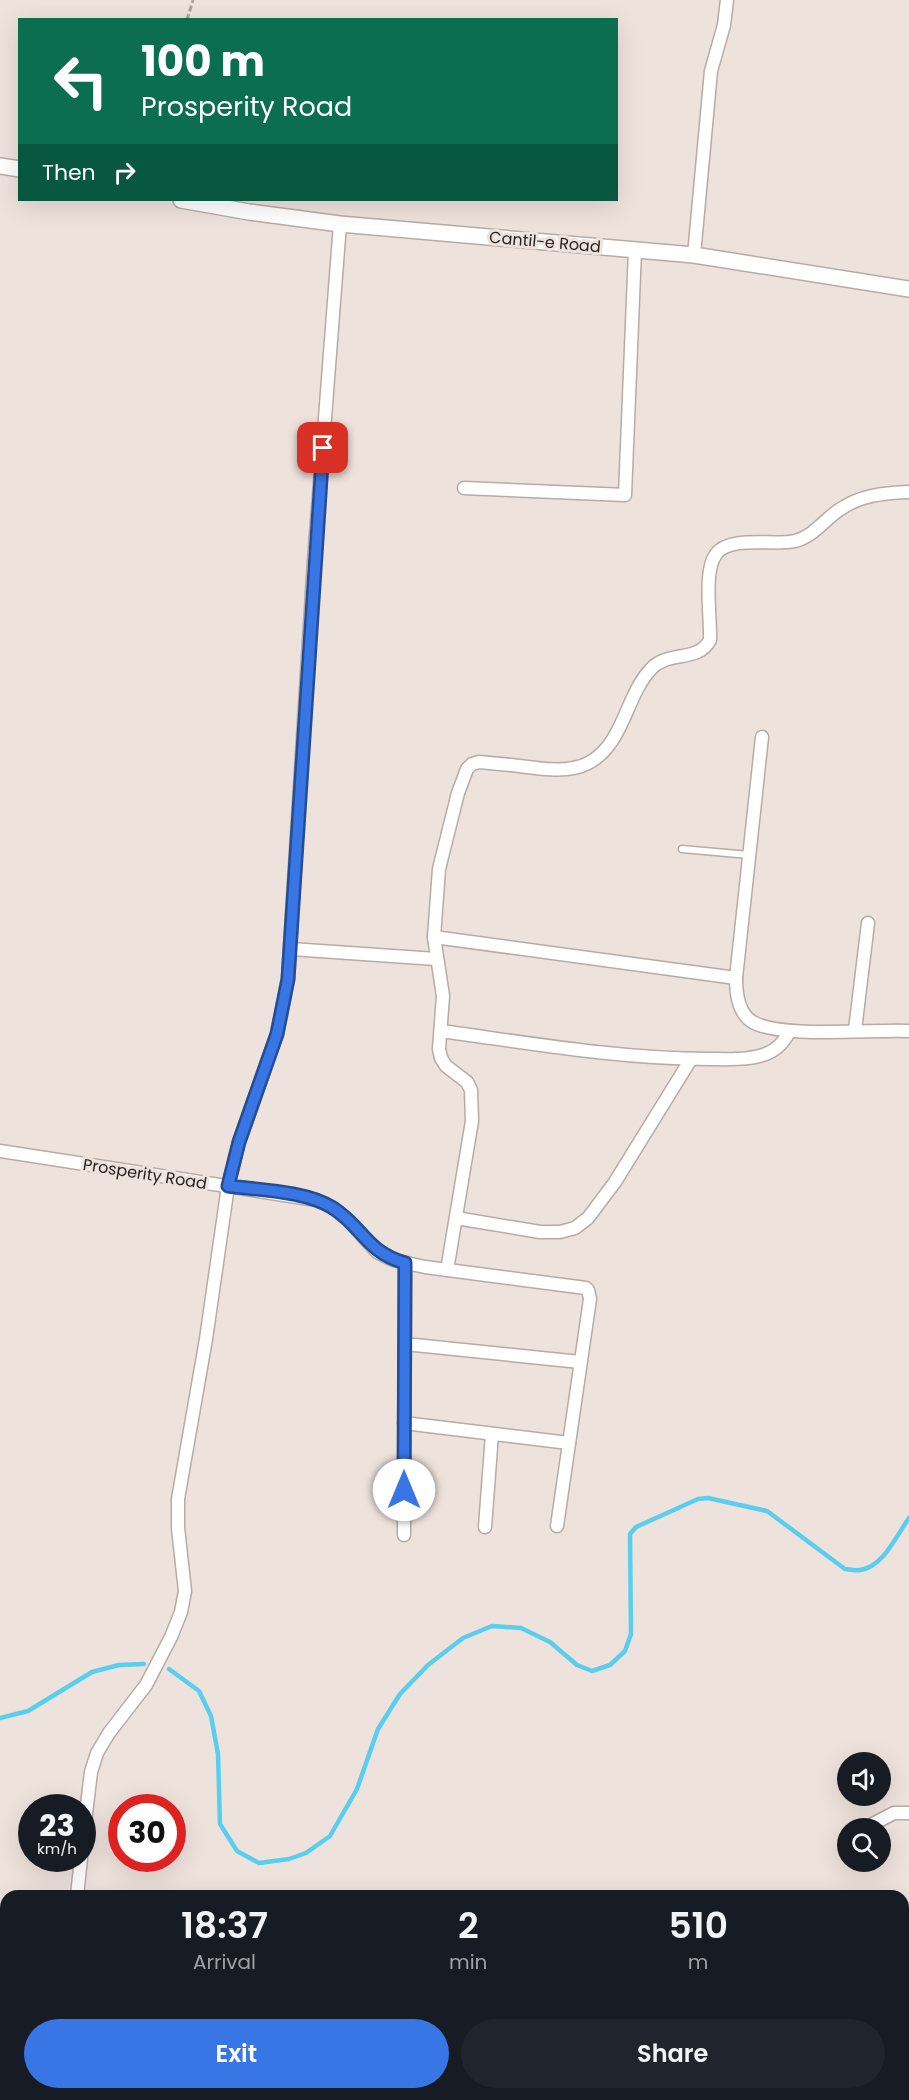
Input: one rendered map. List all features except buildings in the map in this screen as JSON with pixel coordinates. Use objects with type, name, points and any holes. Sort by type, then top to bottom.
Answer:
[{"type":"street","points":[[694,255],[711,71],[724,25],[727,0]]},
{"type":"street","points":[[0,166],[18,169]]},
{"type":"street","name":"Cantil-e Road","points":[[186,201],[340,224],[694,255],[909,289]]},
{"type":"street","points":[[88,1794],[91,1772],[97,1753],[108,1733],[146,1685],[181,1612],[185,1591],[178,1528],[178,1499],[206,1339],[228,1186],[244,1126],[277,1034],[288,979],[314,560],[340,224]]},
{"type":"street","points":[[464,488],[625,495],[634,250]]},
{"type":"street","points":[[447,1270],[472,1121],[473,1096],[467,1082],[446,1066],[441,1058],[439,1049],[443,996],[434,937],[439,869],[463,776],[472,764],[479,762],[560,771],[583,766],[602,754],[615,736],[641,681],[652,668],[661,660],[691,654],[706,647],[710,640],[711,564],[720,550],[744,543],[794,541],[807,537],[838,510],[856,499],[885,493],[909,492]]},
{"type":"street","points":[[762,737],[736,978],[739,1002],[743,1012],[750,1020],[762,1026],[790,1031],[909,1031]]},
{"type":"street","points":[[855,1030],[868,923]]},
{"type":"street","points":[[434,937],[736,978]]},
{"type":"street","points":[[291,949],[436,959]]},
{"type":"street","points":[[441,1031],[620,1054],[728,1059],[771,1052],[783,1043],[790,1031]]},
{"type":"street","points":[[456,1218],[540,1232],[560,1232],[575,1228],[588,1218],[615,1182],[691,1059]]},
{"type":"street","name":"Prosperity Road","points":[[0,1151],[316,1200],[332,1207],[348,1220],[377,1251],[405,1263],[581,1287],[588,1290],[590,1299],[580,1362]]},
{"type":"street","points":[[404,1535],[405,1263]]},
{"type":"street","points":[[405,1344],[580,1362],[557,1526]]},
{"type":"street","points":[[404,1423],[569,1443]]},
{"type":"street","points":[[485,1527],[492,1434]]},
{"type":"street","points":[[884,1818],[894,1813],[909,1813]]},
{"type":"street","points":[[78,1890],[80,1872]]},
{"type":"lane","points":[[682,849],[749,855]]},
{"type":"path","points":[[188,18],[193,0]]},
{"type":"waterway","points":[[169,1669],[199,1691],[211,1716],[218,1754],[220,1824],[237,1851],[259,1863],[289,1859],[306,1853],[330,1836],[357,1789],[378,1729],[400,1694],[428,1665],[463,1638],[492,1626],[521,1628],[550,1642],[577,1665],[592,1671],[610,1665],[625,1651],[631,1634],[630,1534],[636,1527],[698,1499],[708,1498],[767,1511],[845,1569],[858,1570],[868,1568],[882,1557],[909,1518]]},
{"type":"waterway","points":[[0,1718],[28,1711],[92,1672],[119,1665],[144,1664]]},
{"type":"route","points":[[323,448],[288,979],[277,1034],[239,1142],[228,1186],[316,1200],[332,1207],[348,1220],[377,1251],[393,1260],[405,1263],[404,1490]]}]
